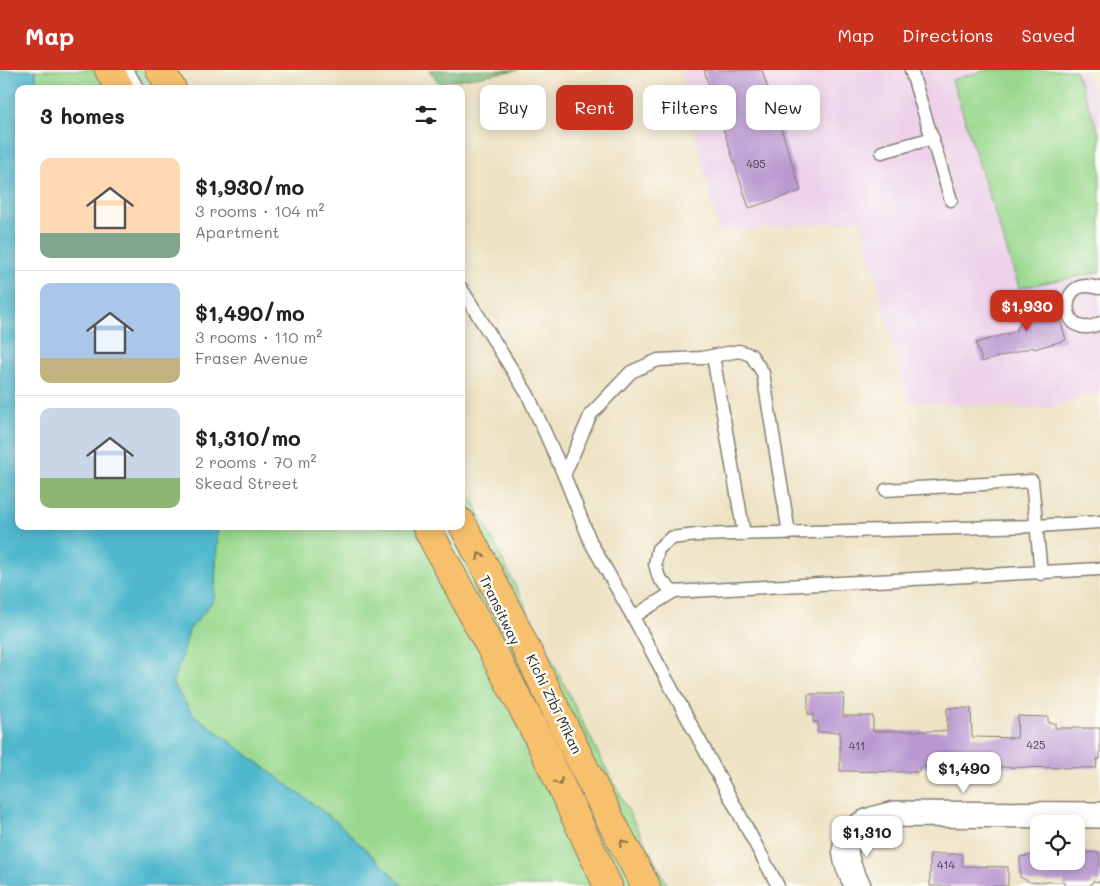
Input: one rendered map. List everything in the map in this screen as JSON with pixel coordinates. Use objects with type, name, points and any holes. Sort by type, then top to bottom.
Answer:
[{"type":"highway","points":[[110,70],[118,85]]},
{"type":"highway","points":[[160,70],[169,85]]},
{"type":"highway","name":"Kichi Zībī Mīkan","points":[[465,529],[497,589],[646,886]]},
{"type":"highway","name":"Kichi Zībī Mīkan","points":[[428,530],[538,738],[608,886]]},
{"type":"street","points":[[858,886],[844,854],[848,835],[862,824],[894,814],[1100,815]]},
{"type":"lane","points":[[127,70],[136,85]]},
{"type":"lane","points":[[911,70],[951,200]]},
{"type":"lane","points":[[882,152],[933,138]]},
{"type":"lane","points":[[1100,288],[1088,286],[1075,290],[1068,300],[1067,307],[1072,321],[1078,325],[1092,327],[1100,323]]},
{"type":"lane","points":[[465,294],[528,395],[564,475],[591,543],[633,616],[778,886]]},
{"type":"lane","points":[[564,475],[591,414],[631,372],[658,360],[702,358],[739,351],[751,356],[763,373],[789,533]]},
{"type":"lane","points":[[713,356],[744,534]]},
{"type":"lane","points":[[886,490],[1032,481],[1041,574]]},
{"type":"lane","points":[[672,592],[659,578],[655,564],[658,549],[671,538],[744,534],[1036,526],[1100,522]]},
{"type":"lane","name":"Transitway","points":[[442,530],[493,627],[519,687],[538,738]]},
{"type":"lane","points":[[633,616],[672,592],[1041,574],[1100,569]]},
{"type":"shaded area","points":[[681,70],[1085,70],[1100,110],[1100,392],[1050,408],[908,402],[861,220],[719,233],[695,130],[736,130],[736,85],[684,85]]},
{"type":"green space","points":[[35,70],[175,70],[185,85],[37,85]]},
{"type":"green space","points":[[429,70],[518,70],[439,83]]},
{"type":"green space","points":[[986,70],[1075,70],[1100,135],[1100,272],[1019,288],[952,80]]},
{"type":"green space","points":[[465,487],[474,502],[599,755],[668,886],[404,886],[337,822],[193,714],[172,683],[182,657],[189,630],[214,600],[218,530],[465,530]]},
{"type":"water","points":[[0,70],[35,70],[37,85],[15,85],[15,530],[218,530],[214,600],[189,630],[182,657],[172,683],[193,714],[337,822],[404,886],[0,886]]},
{"type":"building","points":[[704,70],[762,70],[767,85],[746,85],[746,130],[781,130],[801,191],[749,208],[724,130],[736,130],[736,85],[709,85]]},
{"type":"building","points":[[1054,298],[1066,340],[1034,349],[1033,347],[982,362],[976,343],[1016,331],[1024,317],[1022,307]]},
{"type":"building","points":[[808,694],[844,694],[843,716],[873,716],[873,731],[947,731],[947,708],[971,708],[972,737],[1017,738],[1018,716],[1048,717],[1048,723],[1055,723],[1055,728],[1100,728],[1100,759],[1097,759],[1096,768],[987,767],[987,763],[948,763],[948,767],[919,767],[919,772],[840,771],[840,732],[817,732],[818,722],[813,722],[813,714],[808,714]]},
{"type":"building","points":[[1085,852],[1100,853],[1100,882],[1093,881],[1090,886],[1064,886],[1064,882],[1030,882],[1020,877],[1020,857],[1030,856],[1030,870],[1085,870]]},
{"type":"building","points":[[930,854],[962,854],[962,866],[1008,867],[1008,886],[930,886]]}]
